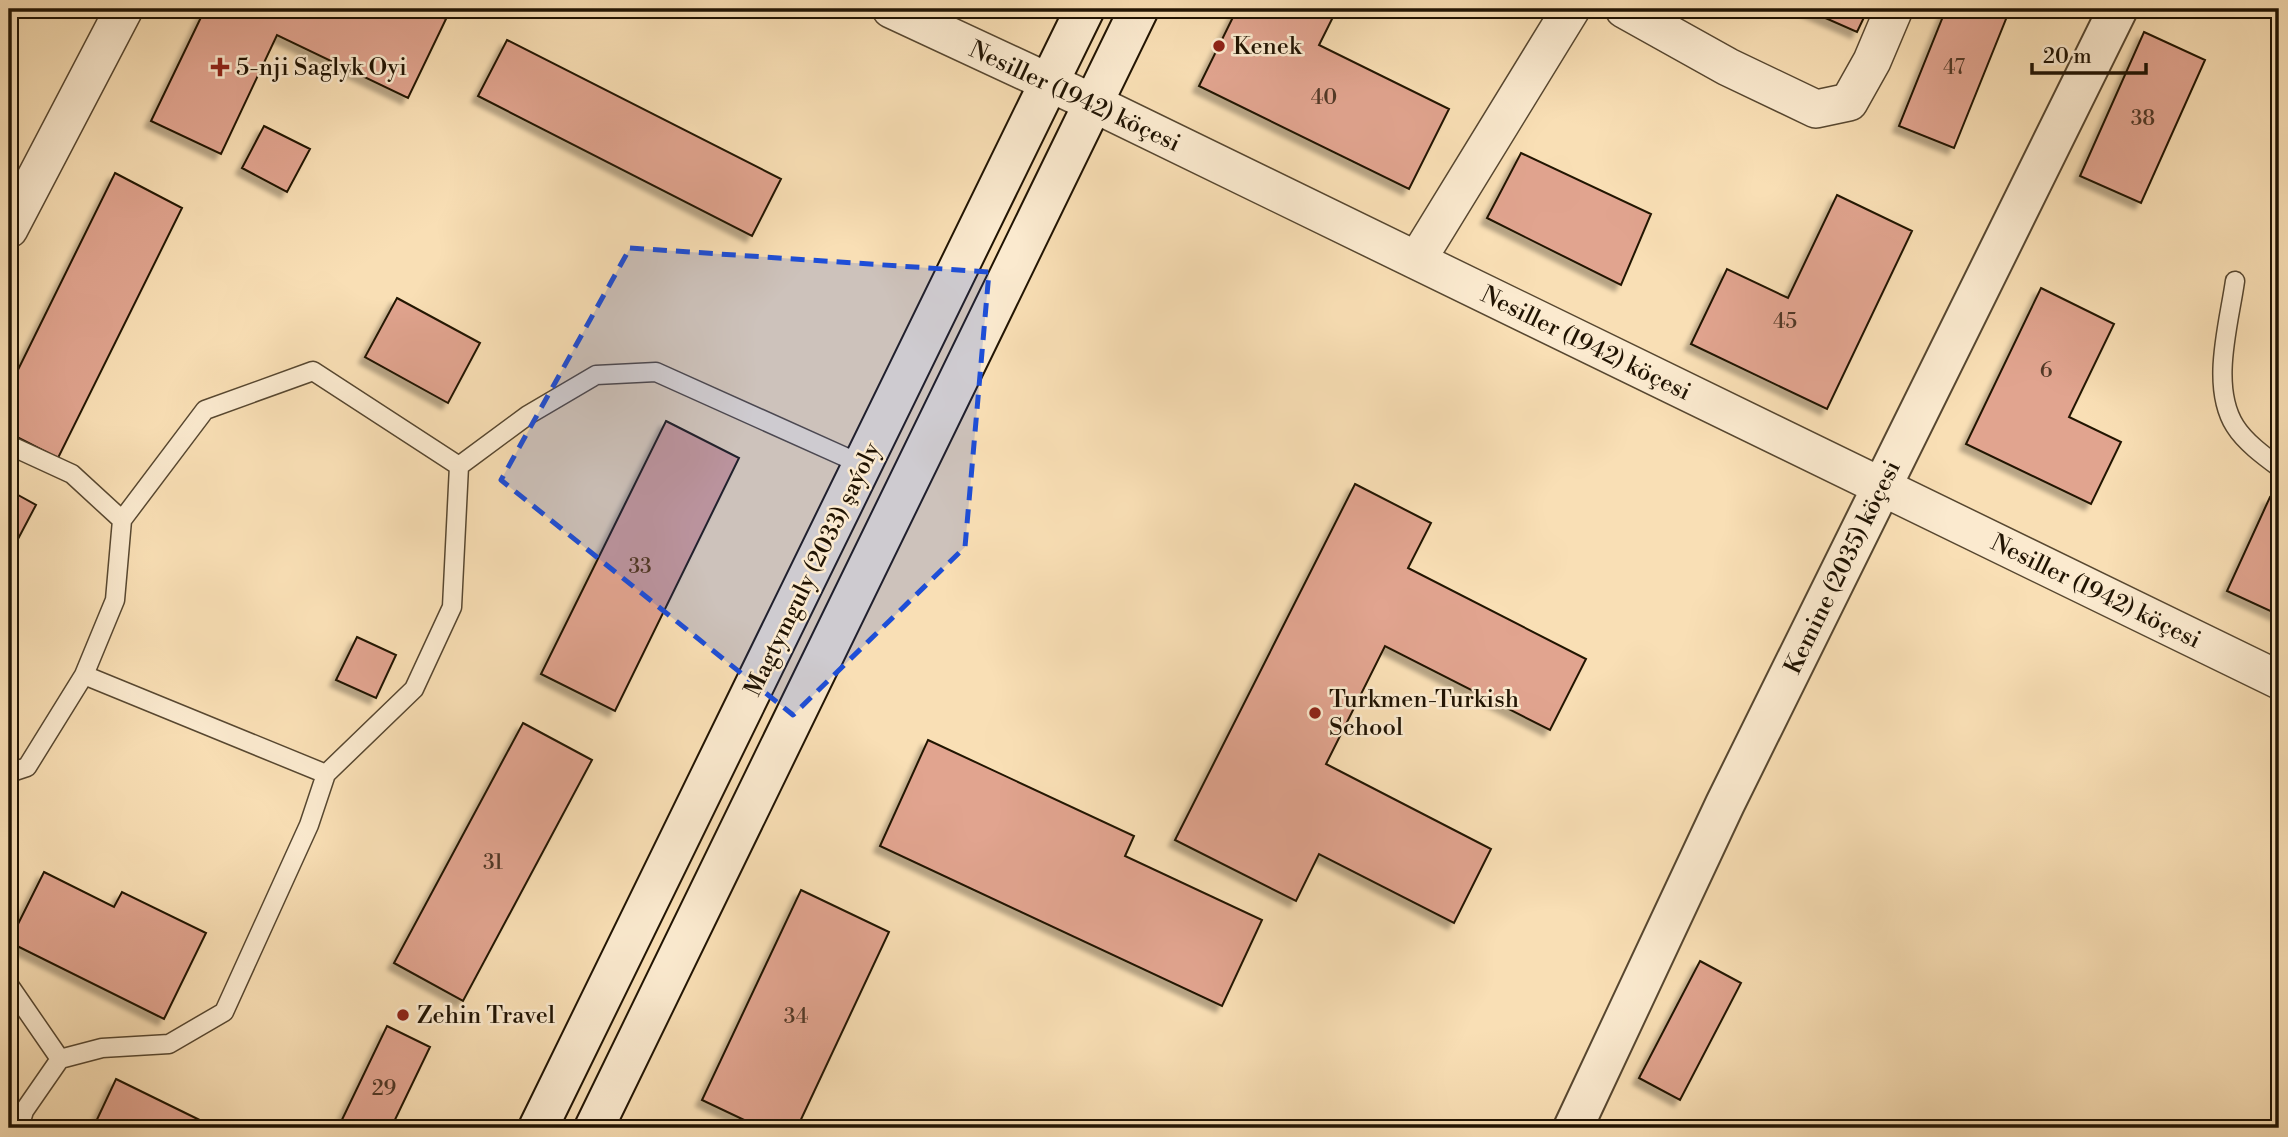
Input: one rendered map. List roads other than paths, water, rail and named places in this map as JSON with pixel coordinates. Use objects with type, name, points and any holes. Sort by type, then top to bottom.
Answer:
[{"type":"main road","name":"Magtymguly (2033) şaýoly","points":[[538,1128],[1085,9]]},
{"type":"main road","name":"Magtymguly (2033) şaýoly","points":[[594,1128],[1139,9]]},
{"type":"main road","name":"Kemine (2035) köçesi","points":[[1573,1128],[1725,804],[2118,9]]},
{"type":"street","points":[[9,229],[124,9]]},
{"type":"street","name":"Nesiller (1942) köçesi","points":[[891,9],[1093,103],[2279,680]]},
{"type":"street","points":[[1417,260],[1571,9]]},
{"type":"street","points":[[1624,9],[1739,72],[1816,109],[1849,102],[1872,61],[1895,9]]},
{"type":"lane","points":[[2235,281],[2223,369],[2225,400],[2235,426],[2279,467]]},
{"type":"lane","points":[[9,773],[27,767],[84,675],[115,600],[122,520],[205,410],[313,371],[459,466]]},
{"type":"lane","points":[[459,466],[528,415],[596,375],[656,372],[863,465]]},
{"type":"lane","points":[[9,445],[72,474],[122,520]]},
{"type":"lane","points":[[19,1128],[24,1111],[60,1059],[102,1048],[169,1044],[224,1012],[309,825],[326,774],[414,690],[452,607],[459,466]]},
{"type":"lane","points":[[84,675],[326,774]]},
{"type":"lane","points":[[9,985],[60,1059]]},
{"type":"place","name":"Kenek","points":[[1219,46]]},
{"type":"place","name":"5-nji Saglyk Oyi","points":[[220,67]]},
{"type":"place","name":"Turkmen-Turkish School","points":[[1315,713]]},
{"type":"place","name":"Zehin Travel","points":[[403,1015]]}]
